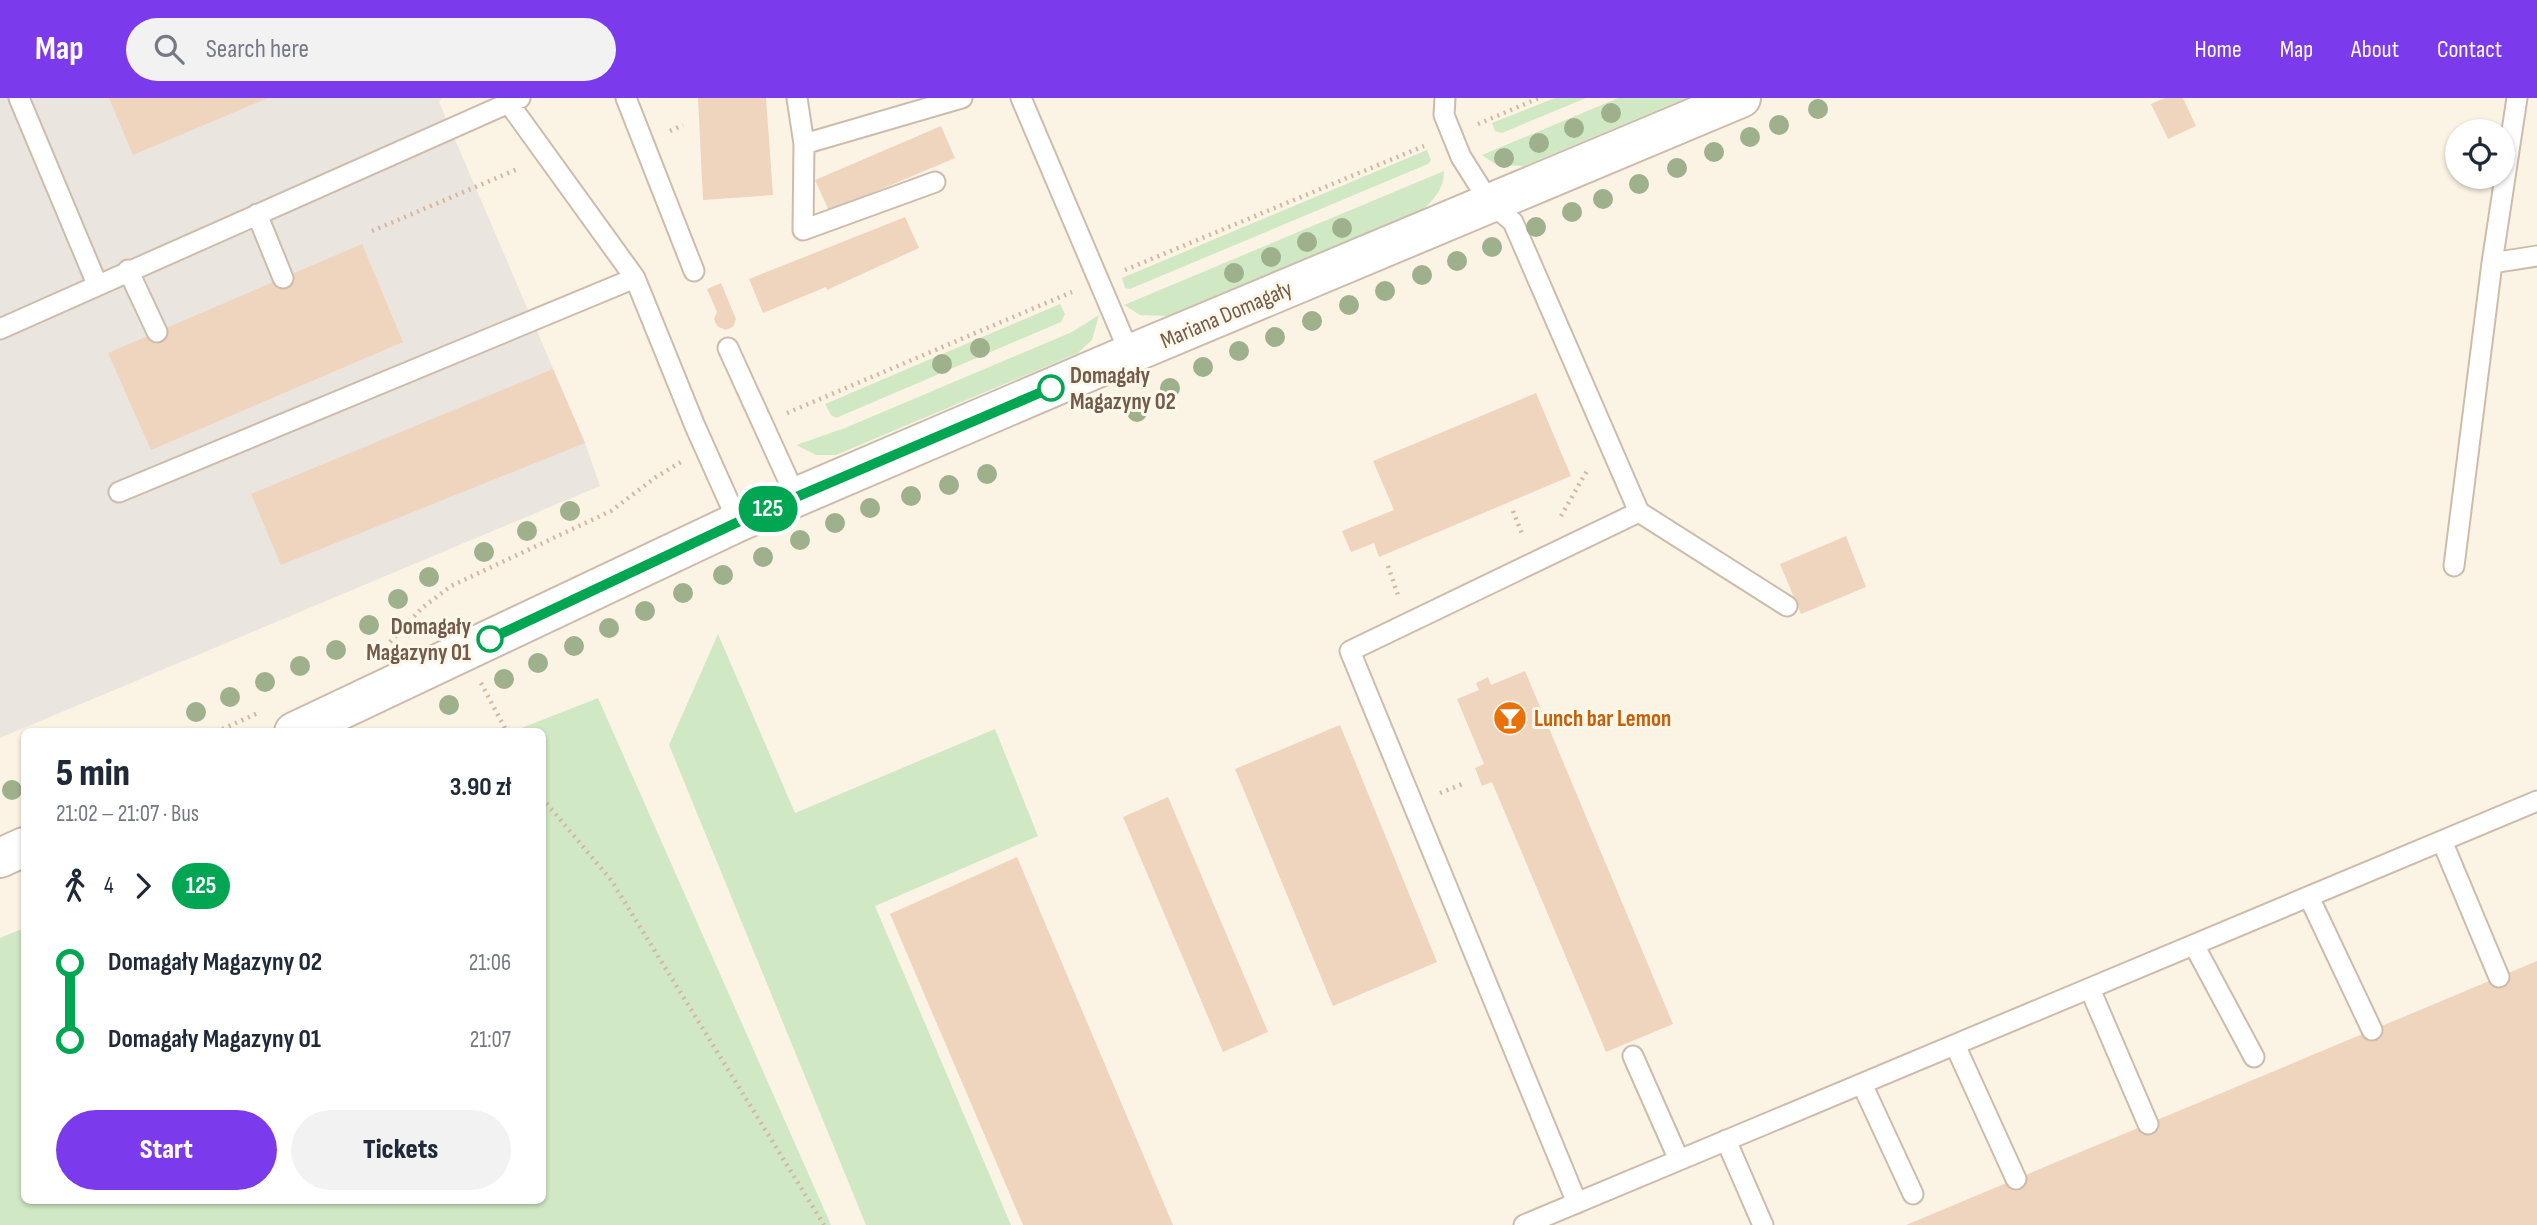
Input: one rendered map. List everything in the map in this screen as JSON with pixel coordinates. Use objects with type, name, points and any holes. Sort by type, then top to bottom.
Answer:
[{"type":"street","name":"Mariana Domagały","points":[[302,728],[738,522],[1130,354],[1741,98]]},
{"type":"street","points":[[0,858],[21,848]]},
{"type":"lane","points":[[19,98],[97,284]]},
{"type":"lane","points":[[626,98],[694,271]]},
{"type":"lane","points":[[797,98],[804,144],[803,230],[935,182]]},
{"type":"lane","points":[[804,144],[902,106],[962,98]]},
{"type":"lane","points":[[1021,98],[1130,354]]},
{"type":"lane","points":[[1445,98],[1444,115],[1456,146],[1490,204],[1513,222],[1639,512],[1787,606]]},
{"type":"lane","points":[[2454,566],[2492,263],[2517,98]]},
{"type":"lane","points":[[0,329],[511,100],[546,157],[635,278],[738,522]]},
{"type":"lane","points":[[257,214],[283,278]]},
{"type":"lane","points":[[2492,263],[2537,256]]},
{"type":"lane","points":[[128,270],[157,332]]},
{"type":"lane","points":[[119,492],[635,278]]},
{"type":"lane","points":[[728,348],[796,497]]},
{"type":"lane","points":[[1577,1203],[1350,651],[1639,512]]},
{"type":"lane","points":[[1524,1225],[1548,1220],[1577,1203],[2537,801]]},
{"type":"lane","points":[[2442,841],[2499,976]]},
{"type":"lane","points":[[2309,897],[2372,1030]]},
{"type":"lane","points":[[2194,945],[2254,1057]]},
{"type":"lane","points":[[2090,989],[2148,1124]]},
{"type":"lane","points":[[1955,1045],[2017,1179]]},
{"type":"lane","points":[[1633,1056],[1679,1160]]},
{"type":"lane","points":[[1862,1084],[1913,1194]]},
{"type":"lane","points":[[1726,1140],[1763,1225]]},
{"type":"path","points":[[1467,128],[1539,98]]},
{"type":"path","points":[[1121,271],[1436,141]]},
{"type":"path","points":[[372,232],[546,157]]},
{"type":"path","points":[[779,417],[1077,290]]},
{"type":"path","points":[[1534,563],[1607,437]]},
{"type":"path","points":[[399,634],[422,608],[451,586],[611,511],[656,477],[690,458]]},
{"type":"path","points":[[1513,511],[1534,563]]},
{"type":"path","points":[[464,652],[505,728]]},
{"type":"path","points":[[546,803],[611,880],[824,1225]]},
{"type":"shaded area","points":[[0,98],[443,98],[439,102],[585,443],[600,486],[0,738]]},
{"type":"green space","points":[[1555,98],[1586,98],[1502,133],[1495,131],[1492,123]]},
{"type":"green space","points":[[1618,98],[1686,98],[1524,166],[1497,165],[1482,155]]},
{"type":"green space","points":[[1427,150],[1431,160],[1428,164],[1130,289],[1125,288],[1122,278]]},
{"type":"green space","points":[[1444,171],[1438,193],[1423,209],[1167,316],[1140,315],[1124,305]]},
{"type":"green space","points":[[1060,304],[1065,314],[1061,322],[836,418],[825,404]]},
{"type":"green space","points":[[1099,315],[1092,340],[1078,353],[836,455],[816,455],[796,445],[845,428],[1072,332]]},
{"type":"green space","points":[[718,634],[795,813],[995,729],[1038,836],[875,906],[1011,1225],[866,1225],[669,745]]},
{"type":"green space","points":[[598,698],[831,1225],[0,1225],[0,938],[21,929],[21,1204],[546,1204],[546,728],[522,728]]},
{"type":"building","points":[[109,98],[268,98],[133,155]]},
{"type":"building","points":[[698,98],[766,98],[773,195],[703,200]]},
{"type":"building","points":[[2165,98],[2183,98],[2196,126],[2168,139],[2151,104]]},
{"type":"building","points":[[941,126],[955,158],[829,211],[815,180]]},
{"type":"building","points":[[905,217],[919,248],[827,290],[826,287],[763,313],[749,279]]},
{"type":"building","points":[[362,244],[403,342],[151,450],[108,353]]},
{"type":"building","points":[[721,283],[736,319],[733,327],[725,330],[717,326],[714,319],[717,312],[707,289]]},
{"type":"building","points":[[553,369],[585,443],[281,565],[251,494]]},
{"type":"building","points":[[1536,393],[1571,476],[1379,557],[1374,543],[1351,552],[1342,531],[1394,510],[1373,461]]},
{"type":"building","points":[[1846,536],[1866,587],[1801,614],[1780,564]]},
{"type":"building","points":[[1525,671],[1673,1024],[1606,1052],[1492,782],[1482,786],[1475,768],[1484,764],[1457,699],[1479,690],[1476,683],[1488,677],[1491,685]]},
{"type":"building","points":[[1340,725],[1437,962],[1333,1006],[1235,769]]},
{"type":"building","points":[[1168,797],[1268,1032],[1223,1052],[1123,817]]},
{"type":"building","points":[[1017,857],[1173,1225],[1023,1225],[890,914]]},
{"type":"building","points":[[2537,961],[2537,1225],[1906,1225]]},
{"type":"bus line","name":"125","points":[[490,639],[738,522],[1051,388]]},
{"type":"place","name":"Domagały Magazyny 02","points":[[1051,388]]},
{"type":"place","name":"Domagały Magazyny 01","points":[[490,639]]},
{"type":"place","name":"Lunch bar Lemon","points":[[1510,718]]}]
